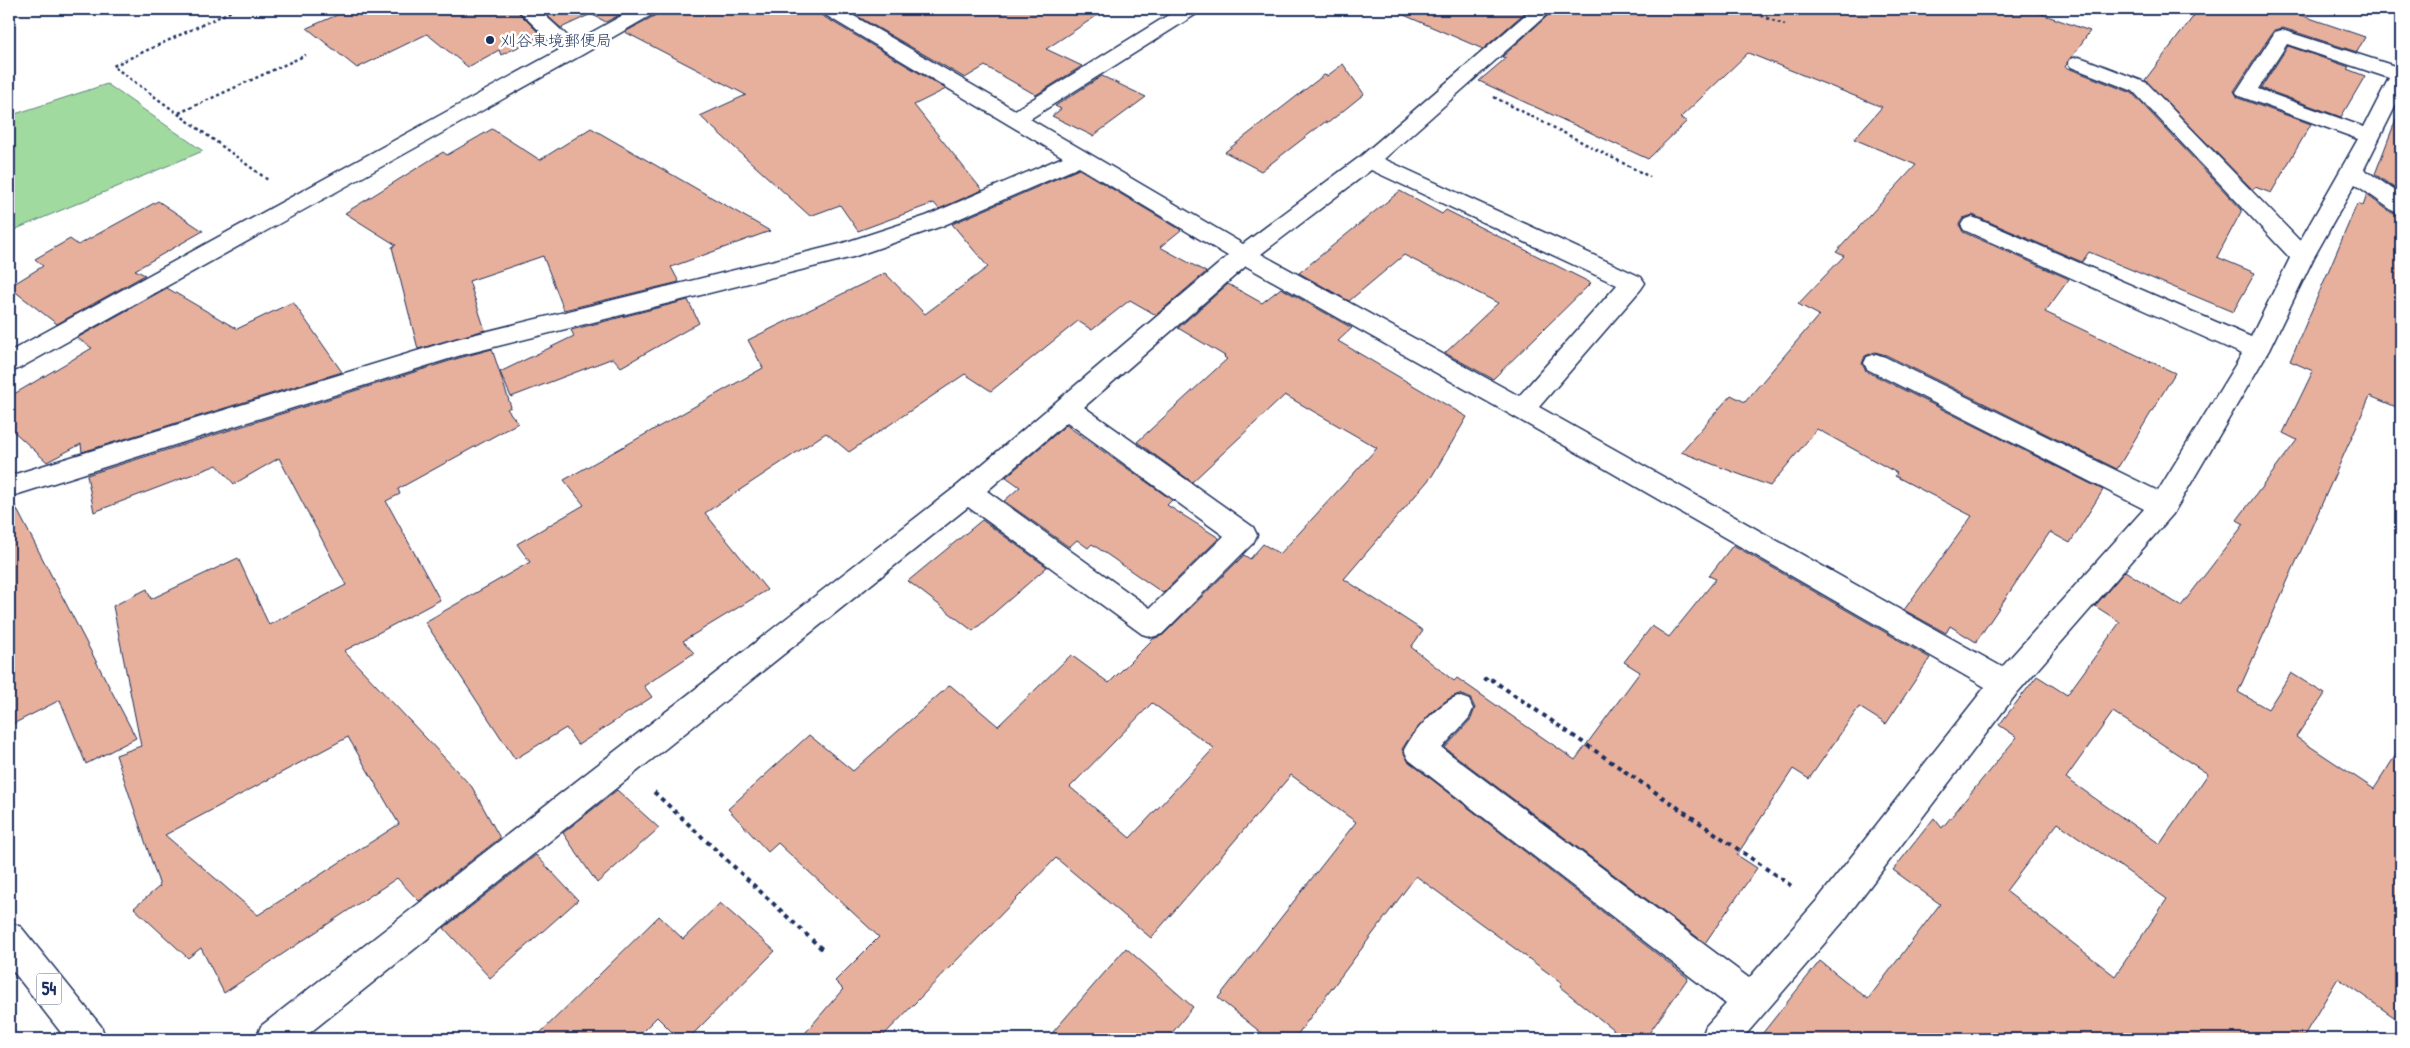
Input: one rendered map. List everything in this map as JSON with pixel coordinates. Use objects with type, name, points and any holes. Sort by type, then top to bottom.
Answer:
[{"type":"street","points":[[527,9],[573,52]]},
{"type":"street","points":[[9,363],[648,9]]},
{"type":"street","points":[[829,9],[1082,157],[1244,255],[1522,409],[2006,684]]},
{"type":"street","points":[[1015,119],[1191,9]]},
{"type":"street","points":[[274,1039],[968,492],[1244,255],[1369,161],[1543,9]]},
{"type":"street","points":[[1719,1039],[1830,911],[2006,684],[2164,506],[2257,350],[2302,257],[2352,171],[2370,136],[2401,75],[2282,36],[2246,92],[2370,136]]},
{"type":"street","points":[[2078,63],[2140,87],[2302,257]]},
{"type":"street","points":[[9,486],[456,348],[845,252],[934,221],[1082,157]]},
{"type":"street","points":[[1369,161],[1633,283],[1522,409]]},
{"type":"street","points":[[2352,171],[2401,206]]},
{"type":"street","points":[[1972,225],[2257,350]]},
{"type":"street","points":[[1876,363],[2164,506]]},
{"type":"street","points":[[968,492],[1152,625],[1242,535],[1067,408]]},
{"type":"street","points":[[1458,709],[1420,750],[1751,1001]]},
{"type":"street","name":"54","points":[[9,939],[88,1039]]},
{"type":"path","points":[[236,9],[114,66],[299,203]]},
{"type":"path","points":[[1744,9],[1785,25]]},
{"type":"path","points":[[179,113],[306,55]]},
{"type":"path","points":[[1460,80],[1650,177]]},
{"type":"path","points":[[1458,709],[1488,677],[1830,911]]},
{"type":"path","points":[[622,763],[823,950]]},
{"type":"green space","points":[[107,84],[203,151],[9,232],[9,116]]},
{"type":"building","points":[[351,9],[515,9],[542,36],[501,55],[499,50],[468,67],[427,34],[357,68],[307,28]]},
{"type":"building","points":[[540,9],[631,9],[606,22],[591,14],[561,28]]},
{"type":"building","points":[[660,9],[817,9],[821,15],[946,89],[914,105],[982,190],[939,209],[934,203],[858,231],[840,205],[810,216],[700,116],[746,95],[625,32],[656,15]]},
{"type":"building","points":[[845,9],[1107,9],[1046,49],[1082,66],[1036,95],[985,66],[965,78]]},
{"type":"building","points":[[1390,9],[1529,9],[1483,49]]},
{"type":"building","points":[[1555,9],[2027,9],[2090,31],[2065,67],[2132,93],[2242,210],[2217,257],[2255,273],[2233,312],[2089,252],[2082,262],[1973,215],[1963,218],[1959,224],[1963,232],[2069,279],[2045,312],[2175,373],[2117,469],[1886,355],[1875,352],[1865,356],[1862,364],[1866,371],[2103,490],[2070,543],[2050,532],[1976,642],[1950,626],[1946,633],[1904,610],[1972,516],[1895,476],[1897,473],[1817,429],[1770,486],[1681,452],[1731,395],[1745,402],[1819,315],[1798,304],[1844,256],[1836,252],[1916,165],[1854,139],[1882,107],[1748,53],[1680,118],[1687,121],[1648,159],[1479,81],[1506,58],[1502,57]]},
{"type":"building","points":[[2199,9],[2283,9],[2365,37],[2357,52],[2283,28],[2274,30],[2234,91],[2238,98],[2311,124],[2271,193],[2255,187],[2253,190],[2145,80]]},
{"type":"building","points":[[2288,46],[2349,67],[2347,69],[2365,76],[2341,117],[2261,88]]},
{"type":"building","points":[[1343,64],[1364,94],[1328,123],[1325,122],[1261,171],[1225,152],[1324,75],[1327,76]]},
{"type":"building","points":[[1102,76],[1146,97],[1093,136],[1052,116],[1061,109],[1055,106]]},
{"type":"building","points":[[2398,114],[2401,115],[2401,193],[2375,174]]},
{"type":"building","points":[[591,128],[770,231],[671,267],[679,282],[564,310],[543,256],[469,281],[485,330],[418,349],[392,247],[396,245],[345,213],[443,152],[447,155],[492,129],[540,160]]},
{"type":"building","points":[[1079,169],[1181,230],[1160,247],[1206,272],[1156,315],[1130,300],[1092,330],[1078,321],[991,391],[965,374],[849,452],[826,433],[705,513],[767,590],[683,641],[694,653],[644,686],[652,697],[578,745],[566,728],[515,759],[425,622],[530,562],[517,544],[584,505],[564,480],[763,368],[748,340],[885,273],[925,314],[988,267],[952,224]]},
{"type":"building","points":[[1400,191],[1442,214],[1446,210],[1591,283],[1493,379],[1445,353],[1498,303],[1404,255],[1349,301],[1299,273]]},
{"type":"building","points":[[2367,195],[2392,213],[2401,215],[2401,409],[2370,396],[2238,692],[2268,709],[2291,673],[2325,694],[2296,737],[2374,789],[2401,747],[2401,1022],[2338,978],[2302,1039],[1758,1039],[1820,961],[1868,999],[1940,904],[1893,870],[1934,818],[1942,828],[2017,737],[1999,725],[2037,676],[2067,695],[2120,622],[2095,606],[2125,571],[2181,606],[2244,524],[2237,520],[2297,440],[2283,433],[2313,371],[2290,361],[2357,204],[2363,206]],"holes":[[[2113,712],[2208,774],[2160,844],[2066,778]],[[2058,823],[2167,899],[2115,976],[2006,891]]]},
{"type":"building","points":[[158,201],[203,231],[135,270],[145,275],[57,324],[9,287],[43,266],[35,259],[70,239],[78,245]]},
{"type":"building","points":[[1228,284],[1262,303],[1281,288],[1352,328],[1338,341],[1467,417],[1432,476],[1344,579],[1423,631],[1411,647],[1454,681],[1457,678],[1575,760],[1640,672],[1624,662],[1652,626],[1669,637],[1716,579],[1709,576],[1733,545],[1930,658],[1886,724],[1859,707],[1809,779],[1793,769],[1737,855],[1757,868],[1705,943],[1445,748],[1471,719],[1475,708],[1470,698],[1459,694],[1450,698],[1434,710],[1412,734],[1402,749],[1408,761],[1688,978],[1645,1039],[1625,1039],[1560,987],[1562,983],[1416,876],[1294,1039],[1269,1039],[1218,998],[1356,822],[1291,775],[1151,938],[1056,858],[880,1039],[800,1039],[843,989],[835,981],[879,937],[778,843],[768,852],[728,809],[809,735],[853,771],[950,685],[998,726],[1071,655],[1109,683],[1153,639],[1163,635],[1244,555],[1250,559],[1263,544],[1280,554],[1377,448],[1285,395],[1192,482],[1137,442],[1227,359],[1178,328]],"holes":[[[1152,703],[1214,748],[1130,838],[1070,787]]]},
{"type":"building","points":[[167,288],[237,329],[293,302],[342,372],[82,452],[81,444],[47,462],[9,427],[9,397],[92,348],[77,338]]},
{"type":"building","points":[[688,300],[699,323],[621,367],[613,358],[511,397],[500,372],[574,336],[571,330]]},
{"type":"building","points":[[492,349],[511,407],[507,409],[518,423],[398,489],[400,494],[386,501],[440,600],[344,651],[472,787],[500,838],[419,901],[397,878],[224,993],[201,948],[188,958],[134,908],[160,886],[116,755],[141,746],[113,606],[147,589],[151,599],[238,558],[269,625],[346,585],[279,458],[234,484],[217,465],[94,512],[87,475]],"holes":[[[348,737],[399,824],[258,915],[165,835]]]},
{"type":"building","points":[[1066,425],[1172,500],[1167,505],[1219,538],[1163,593],[1092,544],[1088,548],[1077,540],[1069,547],[1004,501],[1020,487],[1006,477]]},
{"type":"building","points":[[11,498],[136,738],[86,764],[60,700],[9,726],[9,499]]},
{"type":"building","points":[[982,520],[1047,567],[973,631],[908,581]]},
{"type":"building","points":[[617,790],[659,828],[597,883],[563,833]]},
{"type":"building","points":[[536,855],[578,900],[490,978],[444,928]]},
{"type":"building","points":[[720,903],[775,951],[688,1039],[679,1039],[657,1017],[635,1039],[534,1039],[659,916],[683,939]]},
{"type":"building","points":[[1126,948],[1193,1007],[1167,1039],[1047,1039]]},
{"type":"place","name":"刈谷東境郵便局","points":[[490,40]]}]
